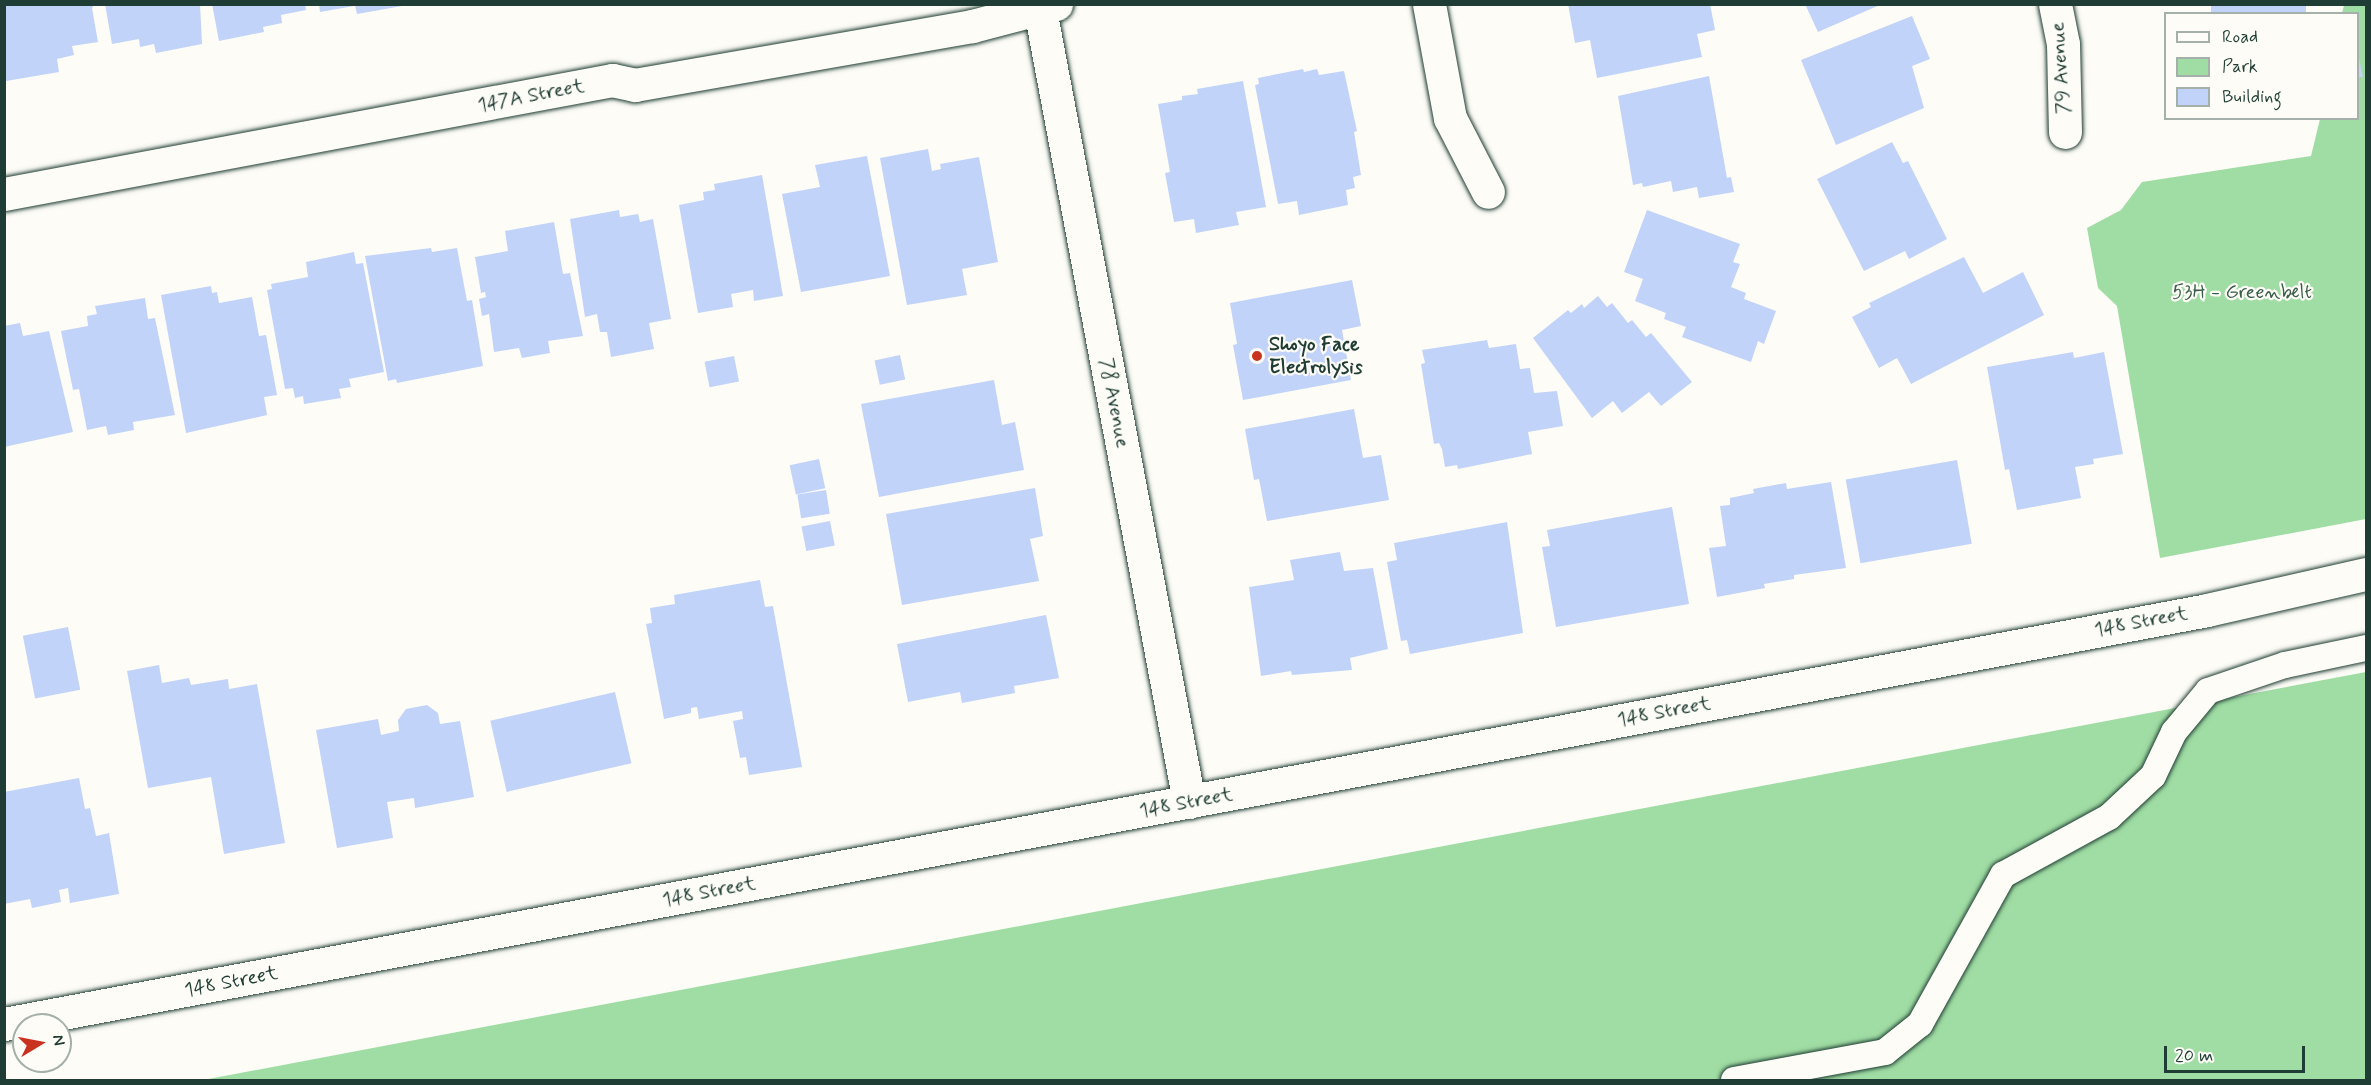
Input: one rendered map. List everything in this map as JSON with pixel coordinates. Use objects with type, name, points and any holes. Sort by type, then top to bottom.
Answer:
[{"type":"street","points":[[1429,4],[1450,118],[1488,192]]},
{"type":"street","name":"79 Avenue","points":[[2055,4],[2062,44],[2065,132]]},
{"type":"street","name":"147A Street","points":[[4,194],[612,80],[635,85],[972,26],[1045,6]]},
{"type":"street","name":"78 Avenue","points":[[1045,6],[1189,802]]},
{"type":"street","name":"148 Street","points":[[4,1024],[2207,610],[2367,574]]},
{"type":"lane","points":[[1734,1080],[1885,1053],[1920,1024],[2003,875],[2109,817],[2153,776],[2174,732],[2208,691],[2285,664],[2367,648]]},
{"type":"green space","name":"53H - Greenbelt","points":[[2344,5],[2366,5],[2366,519],[2160,558],[2117,306],[2098,288],[2087,228],[2121,210],[2142,182],[2311,156],[2320,120],[2359,120],[2359,12],[2342,12]]},
{"type":"green space","points":[[2366,672],[2366,1080],[203,1080]]},
{"type":"building","points":[[4,4],[95,4],[92,8],[98,42],[72,46],[74,55],[57,59],[59,72],[6,81]]},
{"type":"building","points":[[105,4],[200,4],[202,44],[156,53],[154,44],[140,47],[139,39],[112,44]]},
{"type":"building","points":[[212,4],[305,4],[306,10],[281,15],[282,23],[263,27],[264,32],[219,41]]},
{"type":"building","points":[[319,4],[353,4],[354,6],[320,12]]},
{"type":"building","points":[[1568,4],[1710,4],[1715,30],[1697,34],[1702,57],[1597,78],[1590,40],[1575,43]]},
{"type":"building","points":[[1805,4],[1882,4],[1818,32]]},
{"type":"building","points":[[2211,4],[2306,4],[2306,12],[2211,12]]},
{"type":"building","points":[[355,5],[402,5],[402,6],[357,14]]},
{"type":"building","points":[[1912,16],[1930,59],[1912,66],[1924,108],[1836,145],[1801,60]]},
{"type":"building","points":[[2359,59],[2363,77],[2359,77]]},
{"type":"building","points":[[1303,69],[1304,72],[1317,69],[1319,75],[1344,71],[1357,131],[1354,132],[1361,175],[1353,177],[1355,188],[1346,190],[1348,205],[1299,215],[1297,201],[1278,204],[1255,85],[1259,84],[1258,78]]},
{"type":"building","points":[[1709,76],[1727,178],[1731,177],[1734,192],[1699,198],[1697,187],[1673,192],[1671,181],[1643,187],[1642,183],[1633,185],[1618,96]]},
{"type":"building","points":[[1243,81],[1266,207],[1236,212],[1239,225],[1196,233],[1194,219],[1174,222],[1165,173],[1170,172],[1158,104],[1182,100],[1182,96],[1198,94],[1197,89]]},
{"type":"building","points":[[1892,142],[1903,163],[1908,161],[1947,239],[1909,259],[1905,251],[1864,271],[1817,179]]},
{"type":"building","points":[[928,149],[932,171],[941,169],[940,164],[979,157],[998,262],[962,269],[967,295],[907,305],[880,158]]},
{"type":"building","points":[[867,156],[890,276],[801,292],[782,194],[820,187],[815,165]]},
{"type":"building","points":[[762,175],[783,296],[754,301],[753,290],[731,294],[733,307],[698,313],[679,205],[704,200],[703,192],[715,190],[714,184]]},
{"type":"building","points":[[619,210],[620,217],[638,214],[640,222],[653,219],[671,319],[649,323],[654,349],[611,357],[607,332],[600,332],[597,314],[585,317],[570,219]]},
{"type":"building","points":[[1647,210],[1740,244],[1733,262],[1740,264],[1731,287],[1746,293],[1744,299],[1776,311],[1764,344],[1758,341],[1751,362],[1682,337],[1686,327],[1664,319],[1666,313],[1635,301],[1643,279],[1624,272]]},
{"type":"building","points":[[554,222],[563,274],[570,273],[583,336],[548,341],[550,353],[522,358],[519,348],[494,352],[489,314],[482,316],[479,299],[486,297],[485,292],[481,293],[475,257],[508,251],[505,231]]},
{"type":"building","points":[[431,248],[432,252],[457,248],[467,301],[472,300],[483,366],[397,383],[396,379],[388,381],[365,256]]},
{"type":"building","points":[[354,252],[356,264],[363,263],[384,372],[349,379],[351,387],[339,389],[341,398],[304,404],[303,396],[295,398],[293,388],[285,389],[267,290],[272,289],[271,284],[308,277],[306,262]]},
{"type":"building","points":[[1964,257],[1983,293],[2023,272],[2044,315],[1911,384],[1897,358],[1879,368],[1852,317],[1871,307],[1869,303]]},
{"type":"building","points":[[1352,280],[1361,326],[1342,330],[1351,380],[1243,400],[1233,345],[1237,344],[1230,303]]},
{"type":"building","points":[[211,286],[212,293],[217,292],[219,303],[252,297],[259,336],[266,335],[277,395],[264,397],[267,415],[186,433],[161,295]]},
{"type":"building","points":[[1598,296],[1607,307],[1612,303],[1628,323],[1632,320],[1646,337],[1651,333],[1692,382],[1661,406],[1649,392],[1622,413],[1613,401],[1592,418],[1533,338],[1568,310],[1571,313],[1582,304],[1584,308]]},
{"type":"building","points":[[145,298],[148,319],[155,318],[175,415],[133,422],[134,430],[108,435],[106,426],[87,430],[79,389],[73,390],[61,331],[88,326],[87,316],[97,314],[95,306]]},
{"type":"building","points":[[20,323],[23,336],[49,331],[73,432],[4,447],[4,326]]},
{"type":"building","points":[[1487,340],[1489,348],[1516,344],[1520,369],[1530,368],[1534,393],[1557,391],[1563,426],[1528,432],[1532,454],[1458,469],[1457,465],[1445,467],[1442,449],[1439,443],[1434,444],[1421,364],[1425,363],[1422,350]]},
{"type":"building","points":[[2073,352],[2074,358],[2104,352],[2123,454],[2093,459],[2094,464],[2075,467],[2081,498],[2017,510],[2009,469],[2005,470],[1987,367]]},
{"type":"building","points":[[900,355],[905,379],[880,385],[875,360]]},
{"type":"building","points":[[734,356],[739,382],[710,387],[705,362]]},
{"type":"building","points":[[994,380],[1002,425],[1015,422],[1024,470],[879,497],[861,404]]},
{"type":"building","points":[[1354,409],[1363,458],[1381,455],[1389,500],[1267,521],[1259,479],[1254,480],[1245,429]]},
{"type":"building","points":[[819,459],[825,488],[796,495],[790,465]]},
{"type":"building","points":[[1957,460],[1972,544],[1860,563],[1846,480]]},
{"type":"building","points":[[1831,482],[1846,568],[1794,575],[1794,579],[1764,584],[1765,588],[1717,597],[1709,548],[1726,546],[1720,506],[1730,505],[1730,498],[1754,493],[1753,489],[1786,483],[1787,489]]},
{"type":"building","points":[[1035,488],[1043,536],[1030,539],[1039,581],[902,605],[886,514]]},
{"type":"building","points":[[826,490],[830,514],[801,518],[797,495]]},
{"type":"building","points":[[1672,507],[1689,604],[1556,627],[1542,547],[1550,546],[1547,530]]},
{"type":"building","points":[[830,521],[835,546],[806,551],[802,527]]},
{"type":"building","points":[[1507,522],[1523,633],[1410,654],[1407,640],[1401,641],[1387,562],[1397,560],[1394,543]]},
{"type":"building","points":[[1340,552],[1344,571],[1373,568],[1388,649],[1350,658],[1352,670],[1292,675],[1291,671],[1261,676],[1249,587],[1294,580],[1290,560]]},
{"type":"building","points":[[760,580],[765,607],[773,606],[802,767],[749,775],[746,757],[740,758],[733,721],[743,719],[742,711],[699,719],[697,707],[691,708],[691,713],[664,719],[646,624],[652,623],[650,608],[675,604],[674,595]]},
{"type":"building","points":[[1046,615],[1059,678],[1014,686],[1015,693],[962,703],[960,692],[908,702],[897,644]]},
{"type":"building","points":[[68,627],[80,690],[35,699],[23,636]]},
{"type":"building","points":[[159,665],[162,683],[189,678],[191,685],[228,679],[229,689],[257,684],[285,843],[224,854],[211,777],[148,788],[127,671]]},
{"type":"building","points":[[615,692],[631,763],[507,792],[490,721]]},
{"type":"building","points":[[427,705],[438,713],[440,724],[460,721],[474,797],[415,808],[414,798],[387,802],[393,838],[337,848],[316,730],[378,719],[381,735],[399,731],[398,720],[406,709]]},
{"type":"building","points":[[79,778],[85,809],[90,808],[96,836],[109,833],[119,894],[70,903],[68,888],[59,890],[61,902],[32,908],[30,899],[4,904],[4,792]]},
{"type":"place","name":"Shoyo Face Electrolysis","points":[[1257,356]]}]
